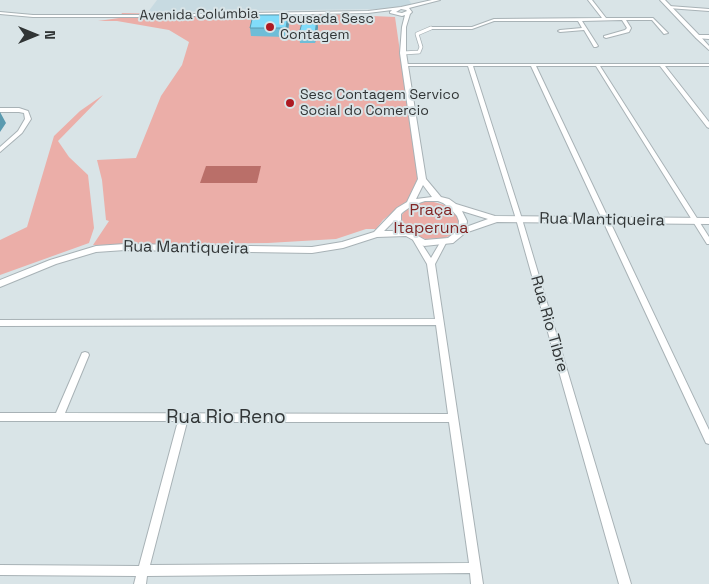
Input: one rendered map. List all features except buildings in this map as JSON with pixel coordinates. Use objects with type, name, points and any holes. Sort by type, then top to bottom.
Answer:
[{"type":"street","points":[[368,12],[396,15],[409,13],[422,4],[438,0]]},
{"type":"street","points":[[590,0],[605,19]]},
{"type":"street","points":[[662,0],[709,49]]},
{"type":"street","name":"Avenida Colúmbia","points":[[0,13],[33,16],[74,16],[368,12],[422,4]]},
{"type":"street","points":[[669,7],[709,10]]},
{"type":"street","points":[[404,27],[393,11],[399,8],[408,9],[409,13]]},
{"type":"street","points":[[409,13],[404,27],[404,65],[422,179],[438,199]]},
{"type":"street","points":[[606,37],[627,31],[629,28],[623,19]]},
{"type":"street","points":[[403,53],[419,52],[418,34],[430,28],[472,28],[494,20],[653,19],[666,34]]},
{"type":"street","points":[[580,20],[596,46]]},
{"type":"street","points":[[560,31],[585,29]]},
{"type":"street","points":[[692,31],[709,33]]},
{"type":"street","points":[[698,37],[709,37]]},
{"type":"street","points":[[404,65],[709,65]]},
{"type":"street","name":"Rua Rio Tibre","points":[[470,65],[518,219],[625,584]]},
{"type":"street","points":[[534,65],[709,440]]},
{"type":"street","points":[[597,65],[709,242]]},
{"type":"street","points":[[661,65],[709,126]]},
{"type":"street","points":[[0,110],[26,112],[28,119],[20,132],[0,150]]},
{"type":"street","points":[[410,202],[438,199],[453,206],[461,215],[463,221],[462,230],[450,241],[432,244],[416,240],[405,234],[397,222],[397,214],[410,202],[422,179]]},
{"type":"street","name":"Rua Mantiqueira","points":[[453,206],[495,220]]},
{"type":"street","name":"Rua Mantiqueira","points":[[376,234],[397,214]]},
{"type":"street","name":"Rua Mantiqueira","points":[[462,230],[495,220],[518,219],[709,222]]},
{"type":"street","name":"Rua Mantiqueira","points":[[0,284],[53,262],[98,249],[126,247],[312,250],[343,245],[376,234],[405,234]]},
{"type":"street","points":[[416,240],[423,249],[430,264],[477,584]]},
{"type":"street","points":[[430,264],[443,243]]},
{"type":"street","points":[[0,323],[438,322]]},
{"type":"street","points":[[59,417],[85,355]]},
{"type":"street","name":"Rua Rio Reno","points":[[0,417],[452,418]]},
{"type":"street","points":[[140,584],[183,418]]},
{"type":"street","points":[[0,570],[143,571],[475,568]]},
{"type":"shaded area","points":[[157,0],[409,0],[412,5],[384,9],[148,12]]},
{"type":"shaded area","points":[[206,166],[261,166],[257,183],[200,183]]},
{"type":"green space","name":"Sesc Contagem Servico Social do Comercio","points":[[122,13],[265,16],[327,14],[395,17],[418,177],[409,200],[383,220],[376,229],[366,229],[336,239],[268,243],[93,245],[109,221],[106,220],[102,180],[97,160],[136,158],[161,96],[182,65],[189,42],[169,30],[117,21],[98,21],[119,18]]},
{"type":"green space","points":[[103,95],[58,141],[69,157],[88,175],[94,228],[89,243],[0,275],[0,240],[27,227],[54,136],[80,111]]},
{"type":"green space","name":"Praça Itaperuna","points":[[430,201],[448,206],[455,211],[459,218],[459,224],[452,235],[444,238],[426,239],[417,237],[405,227],[402,215],[406,209],[412,204]]},
{"type":"place","name":"Pousada Sesc Contagem","points":[[270,27]]},
{"type":"place","name":"Sesc Contagem Servico Social do Comercio","points":[[290,103]]}]
